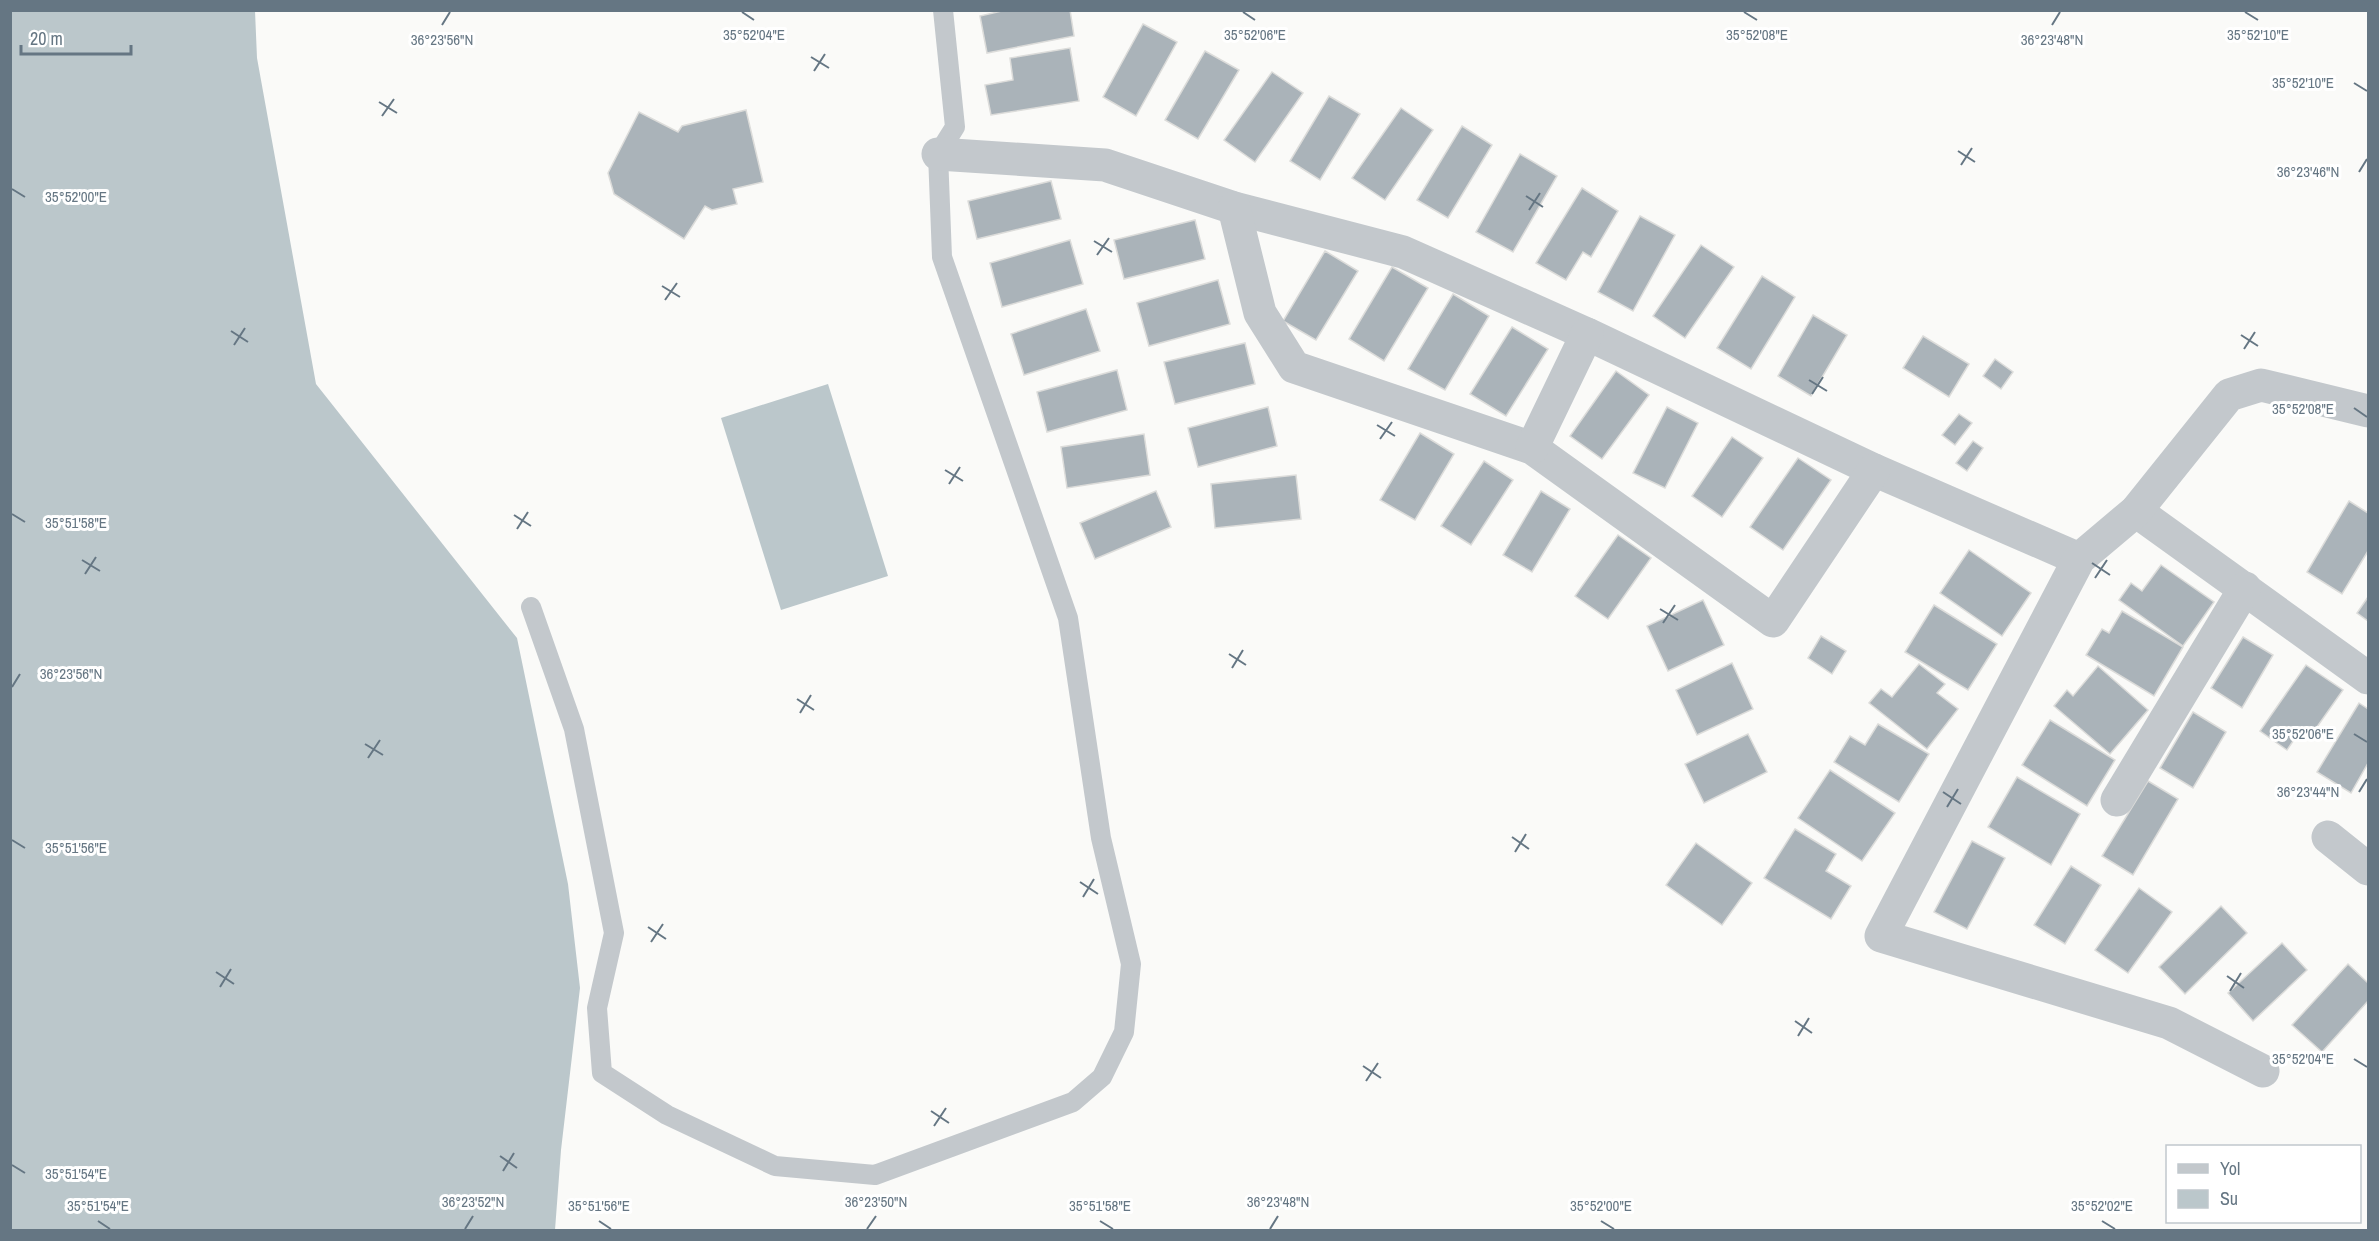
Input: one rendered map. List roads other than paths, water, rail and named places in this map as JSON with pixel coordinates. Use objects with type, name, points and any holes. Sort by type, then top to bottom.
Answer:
[{"type":"street","points":[[938,154],[1105,165],[1234,208],[1403,252],[1587,334],[1874,470],[2079,559]]},
{"type":"street","points":[[1234,208],[1260,313],[1294,367],[1532,448],[1773,621],[1874,470]]},
{"type":"street","points":[[1532,448],[1587,334]]},
{"type":"street","points":[[2263,1071],[2169,1023],[1881,936],[2079,559],[2136,511],[2229,395],[2261,385],[2368,411]]},
{"type":"street","points":[[2136,511],[2368,678]]},
{"type":"street","points":[[2117,800],[2245,588]]},
{"type":"street","points":[[2328,837],[2368,869]]},
{"type":"lane","points":[[531,607],[574,729],[614,933],[597,1008],[602,1073],[667,1115],[775,1166],[875,1175],[1073,1102],[1102,1077],[1124,1032],[1131,964],[1101,838],[1068,618],[942,257],[938,154],[955,127],[943,10]]},
{"type":"water","points":[[10,11],[255,11],[257,58],[316,384],[517,638],[568,884],[580,988],[561,1150],[555,1230],[11,1230]]},
{"type":"water","points":[[828,384],[888,576],[781,610],[721,418]]}]
